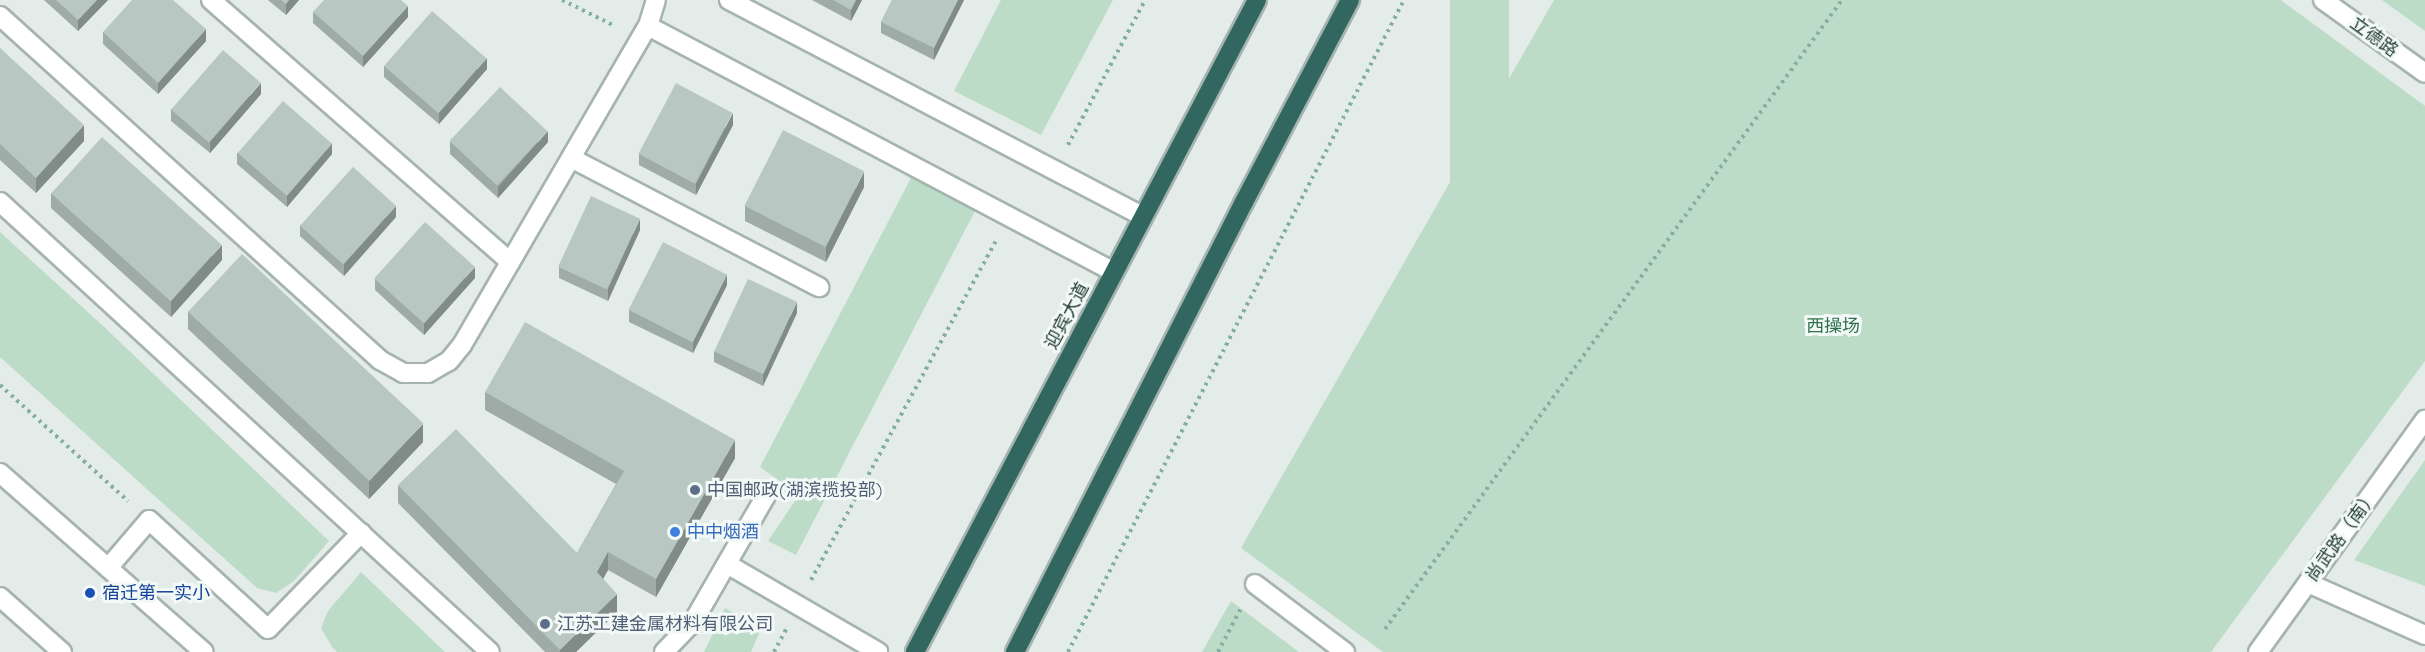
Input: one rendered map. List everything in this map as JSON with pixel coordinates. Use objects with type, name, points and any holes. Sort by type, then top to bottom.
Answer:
[{"type":"highway","name":"迎宾大道","points":[[915,652],[1257,0]]},
{"type":"highway","points":[[1015,652],[1350,0]]},
{"type":"main road","points":[[211,0],[510,262]]},
{"type":"main road","points":[[0,16],[380,360],[403,373],[428,373],[449,361],[462,345],[644,32],[656,0]]},
{"type":"main road","points":[[729,0],[1143,216]]},
{"type":"main road","name":"立德路","points":[[2323,0],[2425,74]]},
{"type":"main road","points":[[644,32],[1113,272]]},
{"type":"main road","points":[[571,158],[819,287]]},
{"type":"main road","points":[[0,202],[490,652]]},
{"type":"main road","name":"尚武路（南）","points":[[2258,652],[2425,420]]},
{"type":"main road","points":[[0,473],[204,652]]},
{"type":"main road","points":[[664,652],[693,622],[768,492]]},
{"type":"main road","points":[[108,568],[149,520],[268,629],[361,533]]},
{"type":"main road","points":[[727,564],[878,652]]},
{"type":"main road","points":[[2308,583],[2425,635]]},
{"type":"main road","points":[[1255,584],[1345,652]]},
{"type":"main road","points":[[0,597],[62,652]]},
{"type":"path","points":[[562,0],[644,32]]},
{"type":"path","points":[[1056,170],[1145,0]]},
{"type":"path","points":[[1068,652],[1404,0]]},
{"type":"path","points":[[1385,629],[1842,0]]},
{"type":"path","points":[[774,652],[797,605],[1009,217]]},
{"type":"path","points":[[0,385],[149,520]]},
{"type":"path","points":[[1218,652],[1255,584]]},
{"type":"green space","points":[[1001,0],[1113,0],[1041,135],[954,91]]},
{"type":"green space","points":[[1450,0],[1509,0],[1509,652],[1450,652]]},
{"type":"green space","name":"西操场","points":[[1554,0],[2281,0],[2425,106],[2425,361],[2211,652],[1383,652],[1241,548]]},
{"type":"green space","points":[[2382,0],[2425,0],[2425,31]]},
{"type":"green space","points":[[912,176],[975,211],[796,555],[768,541],[799,495],[760,467]]},
{"type":"green space","points":[[0,232],[101,324],[329,541],[294,581],[276,593],[257,588],[0,357]]},
{"type":"green space","points":[[2425,460],[2425,586],[2354,560]]},
{"type":"green space","points":[[361,572],[445,652],[337,652],[321,628],[328,611]]},
{"type":"green space","points":[[1231,601],[1299,652],[1202,652]]},
{"type":"green space","points":[[725,608],[761,629],[751,652],[704,652]]},
{"type":"building","points":[[56,0],[97,0],[78,20]]},
{"type":"building","points":[[132,0],[173,0],[206,29],[158,83],[103,32]]},
{"type":"building","points":[[324,0],[401,0],[408,6],[363,56],[313,12]]},
{"type":"building","points":[[833,0],[856,0],[851,10]]},
{"type":"building","points":[[892,0],[958,0],[934,48],[881,22]]},
{"type":"building","points":[[432,11],[486,58],[438,113],[384,66]]},
{"type":"building","points":[[0,48],[84,125],[36,178],[0,144]]},
{"type":"building","points":[[223,50],[261,83],[209,142],[171,110]]},
{"type":"building","points":[[676,83],[733,113],[695,184],[638,154]]},
{"type":"building","points":[[500,87],[548,131],[497,185],[450,141]]},
{"type":"building","points":[[283,101],[332,144],[287,196],[238,153]]},
{"type":"building","points":[[783,130],[864,171],[825,247],[744,206]]},
{"type":"building","points":[[102,137],[222,245],[171,301],[51,193]]},
{"type":"building","points":[[353,167],[396,206],[343,265],[300,226]]},
{"type":"building","points":[[591,196],[640,219],[607,290],[558,267]]},
{"type":"building","points":[[425,222],[475,267],[424,323],[374,278]]},
{"type":"building","points":[[663,242],[727,275],[693,342],[628,310]]},
{"type":"building","points":[[242,254],[423,423],[369,481],[188,312]]},
{"type":"building","points":[[748,279],[797,302],[763,374],[714,352]]},
{"type":"building","points":[[525,322],[735,440],[656,579],[608,552],[597,572],[617,594],[560,650],[398,485],[456,429],[577,553],[624,471],[485,392]]},
{"type":"place","name":"中国邮政(湖滨揽投部)","points":[[695,490]]},
{"type":"place","name":"中中烟酒","points":[[675,532]]},
{"type":"place","name":"宿迁第一实小","points":[[90,593]]},
{"type":"place","name":"江苏工建金属材料有限公司","points":[[545,624]]}]
